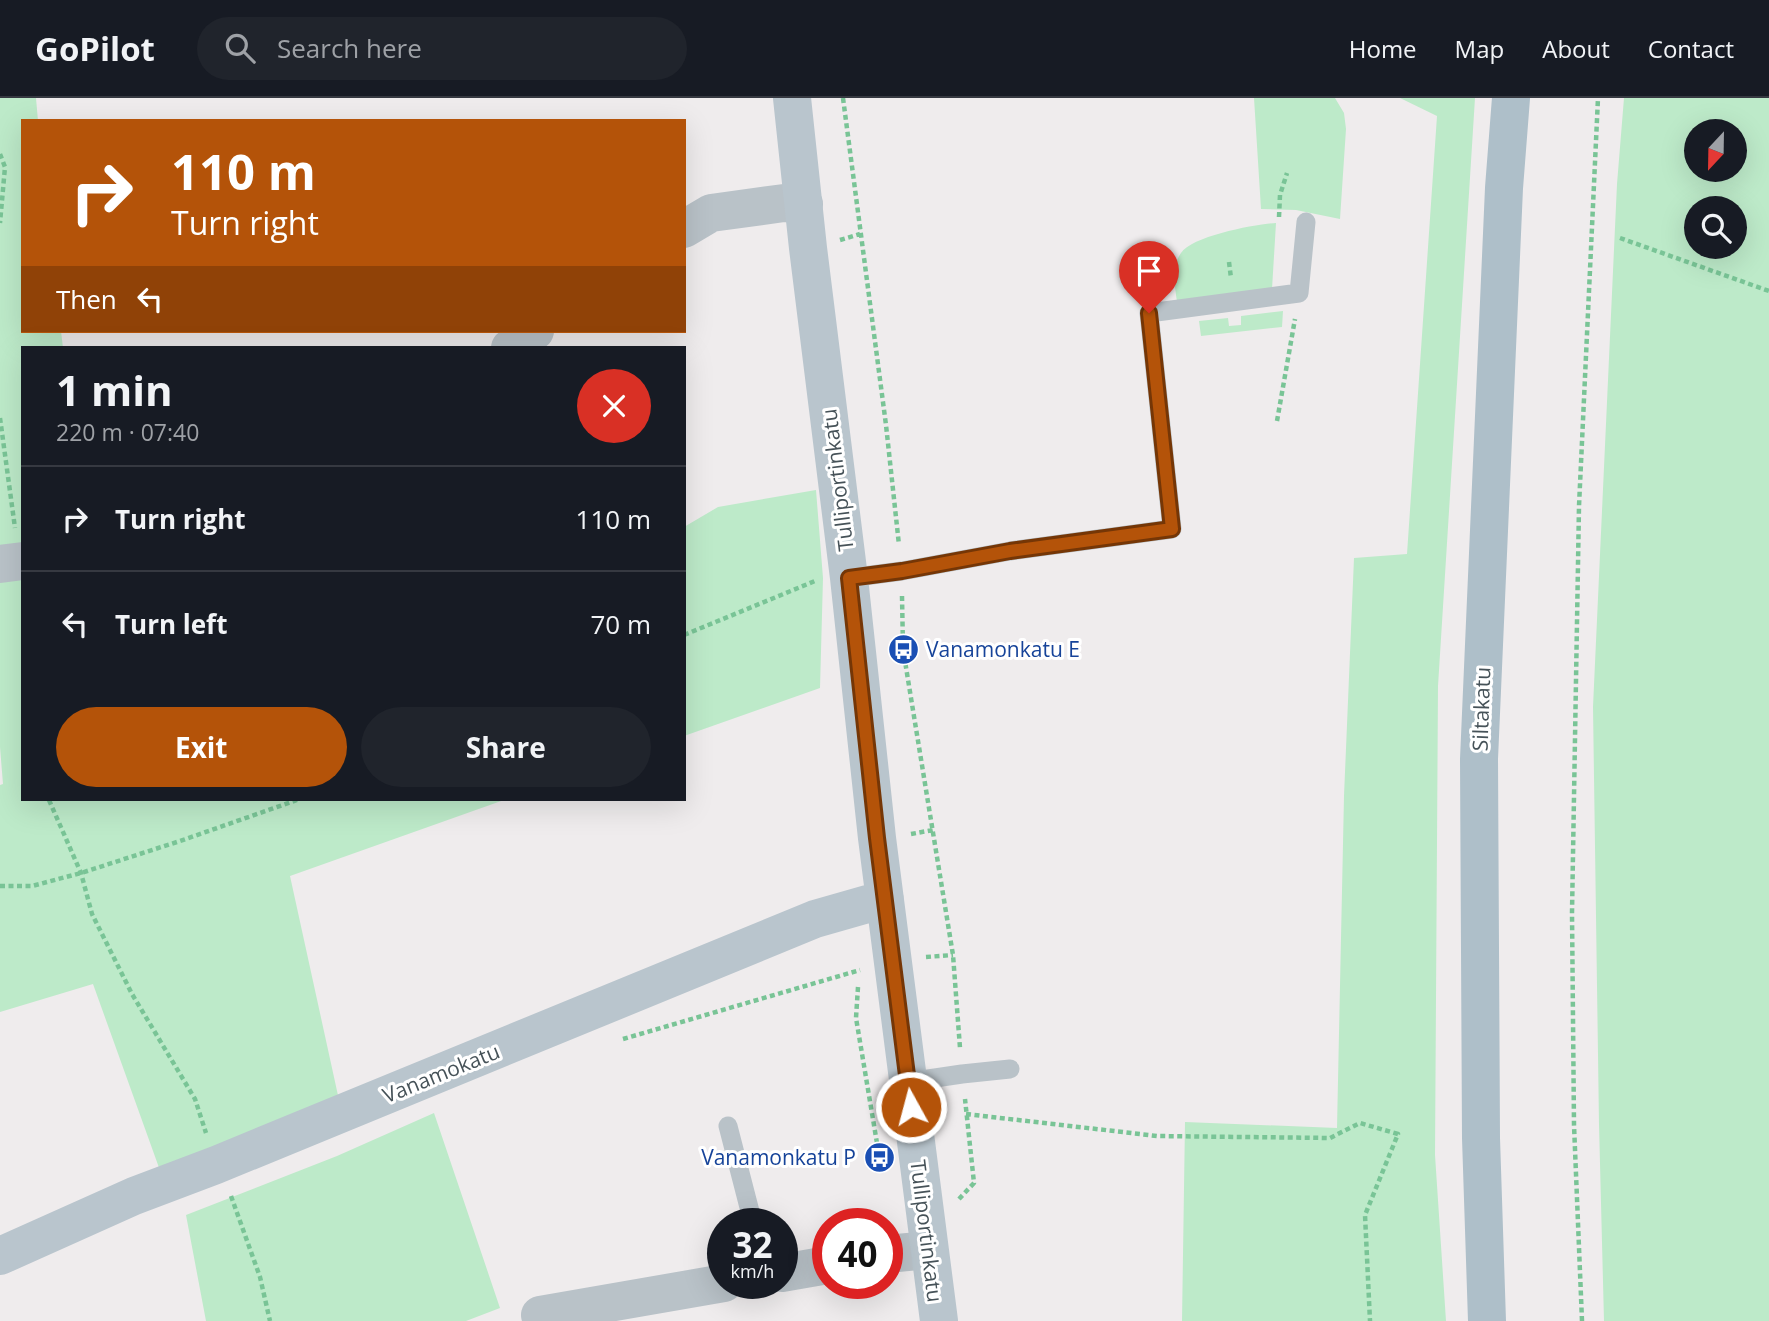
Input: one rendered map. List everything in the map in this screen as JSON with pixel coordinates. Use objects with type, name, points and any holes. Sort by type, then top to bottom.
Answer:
[{"type":"main road","name":"Siltakatu","points":[[1487,1321],[1481,1138],[1479,759],[1504,188],[1511,98]]},
{"type":"street","name":"Tulliportinkatu","points":[[792,98],[804,204],[836,578],[884,899],[939,1321]]},
{"type":"street","points":[[686,228],[711,213],[785,203],[804,204]]},
{"type":"street","points":[[513,346],[532,333]]},
{"type":"street","name":"Vanamokatu","points":[[0,1256],[134,1196],[216,1165],[815,919],[884,899]]},
{"type":"street","points":[[903,1253],[929,1251]]},
{"type":"street","points":[[540,1315],[707,1286]]},
{"type":"lane","points":[[836,578],[902,571],[1010,551],[1172,529],[1149,313],[1299,293],[1306,222]]},
{"type":"lane","points":[[908,1082],[1010,1069]]},
{"type":"lane","points":[[728,1126],[749,1208]]},
{"type":"path","points":[[843,98],[886,425],[902,571],[903,649],[953,955],[974,1183],[954,1205]]},
{"type":"path","points":[[1581,1321],[1574,1125],[1573,834],[1578,506],[1598,98]]},
{"type":"path","points":[[0,154],[5,167],[0,223]]},
{"type":"path","points":[[1620,238],[1769,291]]},
{"type":"path","points":[[1277,421],[1299,293]]},
{"type":"path","points":[[0,418],[14,562]]},
{"type":"path","points":[[686,634],[836,578]]},
{"type":"path","points":[[49,801],[81,873],[92,914],[112,955],[132,994],[195,1099],[216,1165],[228,1186],[260,1277],[270,1321]]},
{"type":"path","points":[[0,886],[32,886],[81,873],[294,801]]},
{"type":"path","points":[[856,962],[856,1018],[881,1171]]},
{"type":"path","points":[[966,1114],[1157,1136],[1330,1138],[1360,1123],[1398,1134],[1365,1215],[1370,1321]]},
{"type":"green space","points":[[0,98],[36,98],[38,119],[21,119],[21,333],[61,333],[63,346],[21,346],[21,801],[501,801],[290,876],[339,1100],[162,1176],[93,984],[0,1012],[0,785],[3,784],[0,747]]},
{"type":"green space","points":[[1254,98],[1335,98],[1344,113],[1346,129],[1340,219],[1296,210],[1261,209]]},
{"type":"green space","points":[[1400,98],[1475,98],[1438,686],[1435,1155],[1446,1321],[1182,1321],[1185,1122],[1337,1128],[1344,796],[1354,558],[1407,554],[1437,116]]},
{"type":"green space","points":[[1624,98],[1769,98],[1769,1321],[1604,1321],[1593,707],[1617,184]]},
{"type":"green space","points":[[1276,223],[1272,289],[1177,302],[1174,277],[1176,264],[1187,247],[1225,232]]},
{"type":"green space","points":[[1283,311],[1282,327],[1201,336],[1199,321],[1228,318],[1229,326],[1241,325],[1241,316]]},
{"type":"green space","points":[[816,490],[823,578],[820,688],[686,735],[686,526],[718,507]]},
{"type":"green space","points":[[434,1113],[500,1308],[466,1321],[206,1321],[186,1215],[337,1156]]},
{"type":"place","name":"Vanamonkatu E","points":[[903,649]]},
{"type":"place","name":"Vanamonkatu P","points":[[879,1157]]},
{"type":"route","points":[[911,1107],[877,838],[849,578],[1010,551],[1172,529],[1149,313]]}]
